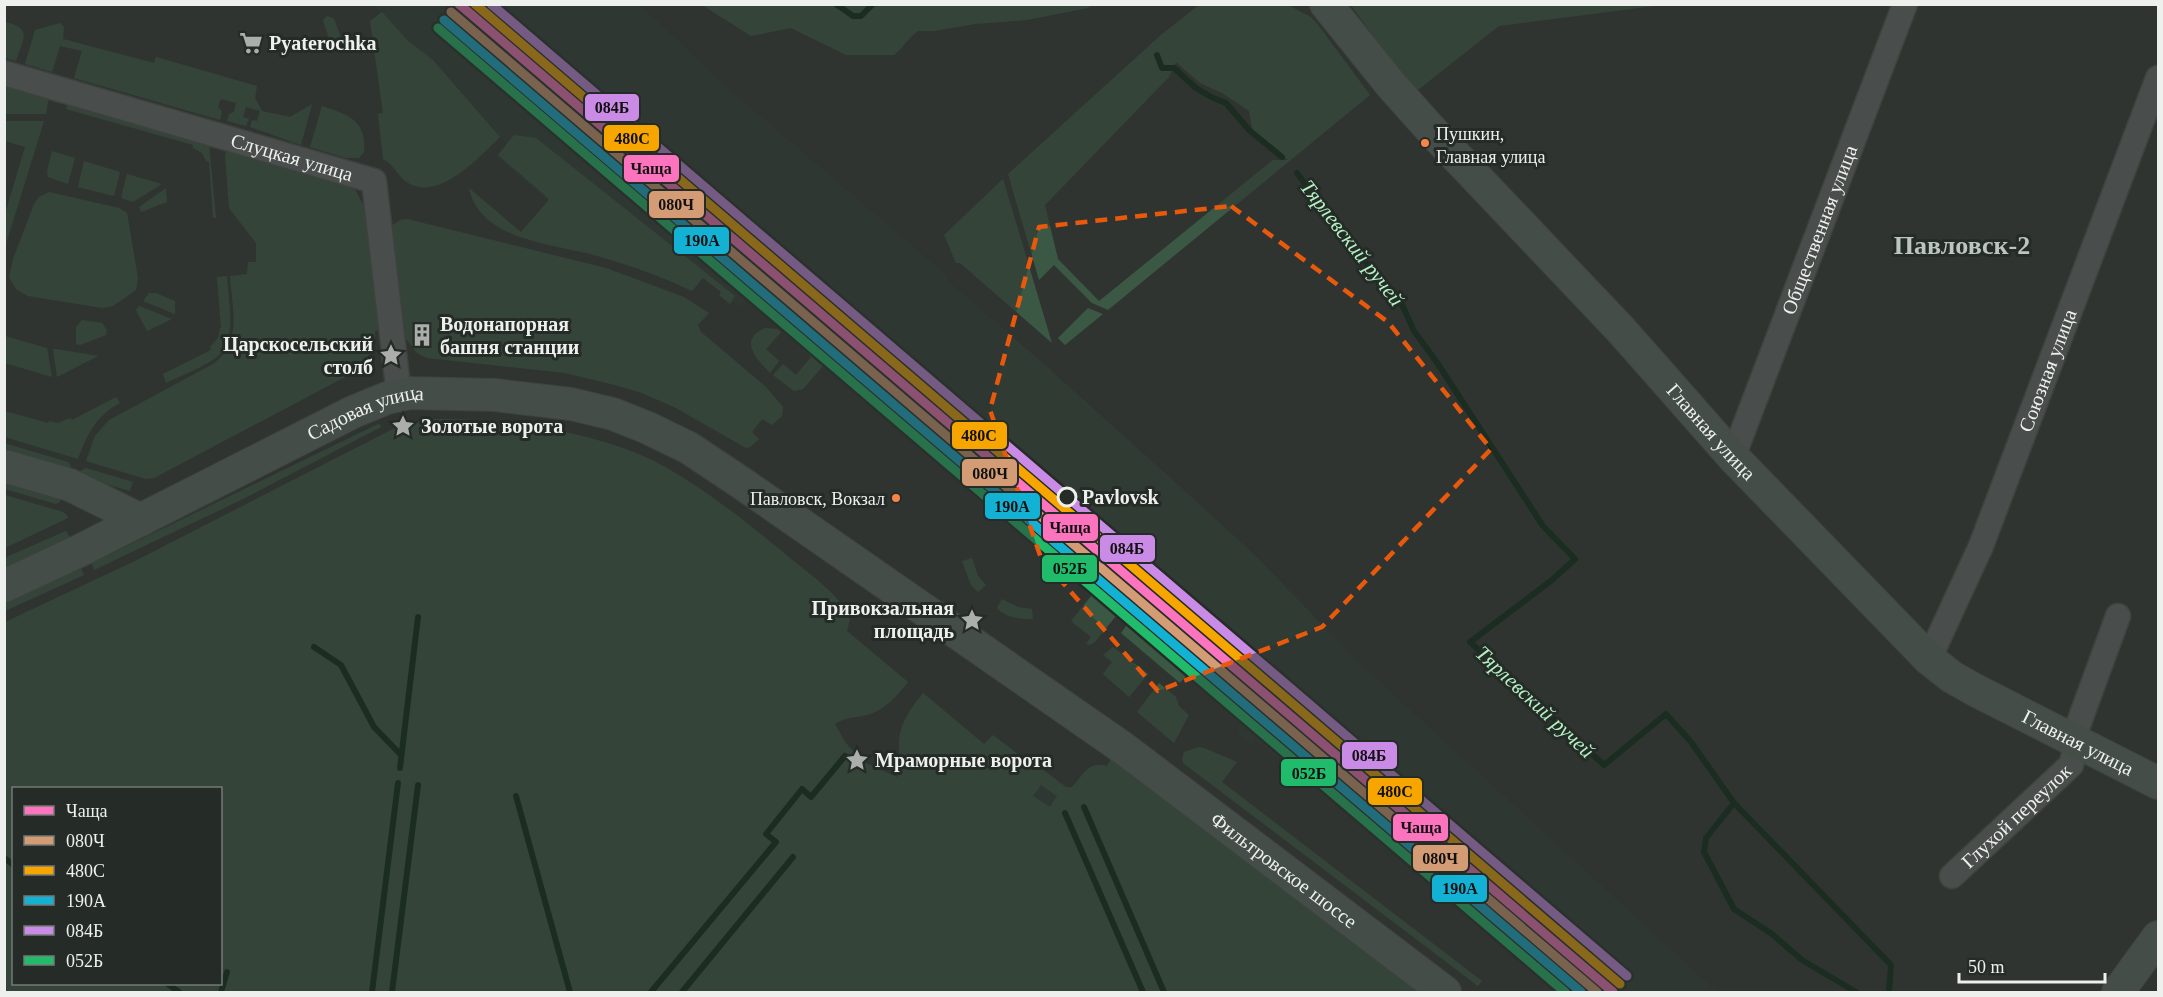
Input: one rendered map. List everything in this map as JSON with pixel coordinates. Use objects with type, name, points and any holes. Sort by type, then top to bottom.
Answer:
[{"type":"main road","name":"Главная улица","points":[[1326,4],[1392,86],[1623,331],[1733,457],[1929,659],[1952,677],[2158,783]]},
{"type":"main road","name":"Садовая улица","points":[[4,586],[376,402],[399,395],[422,392],[495,395],[571,404],[613,414],[689,448],[1123,748]]},
{"type":"main road","points":[[4,466],[70,485],[141,520]]},
{"type":"main road","name":"Фильтровское шоссе","points":[[1123,748],[1445,993]]},
{"type":"main road","points":[[2118,993],[2158,937]]},
{"type":"street","name":"Общественная улица","points":[[1733,457],[1905,4]]},
{"type":"street","name":"Слуцкая улица","points":[[4,73],[374,181],[399,395]]},
{"type":"street","name":"Союзная улица","points":[[1929,659],[1981,546],[2158,78]]},
{"type":"street","name":"Глухой переулок","points":[[1952,876],[2071,765],[2073,739],[2118,616]]},
{"type":"highlighted area","points":[[1231,206],[1388,322],[1491,449],[1322,627],[1158,691],[1041,558],[990,410],[1039,227]]},
{"type":"shaded area","points":[[374,5],[640,5],[727,88],[945,274],[950,283],[1194,499],[1256,556],[1361,665],[1717,992],[1570,992],[1256,740],[1251,745],[1238,733],[1240,723],[1248,713],[1096,583],[1093,586],[1074,569],[1070,574],[1000,515],[1003,510],[964,477],[970,469],[966,466],[963,469],[957,465],[809,338],[800,348],[791,340],[800,330],[752,290],[740,307],[569,173],[548,200],[496,156],[507,144],[433,60],[407,40]]},
{"type":"shaded area","points":[[1041,784],[1058,796],[1050,807],[1033,796]]},
{"type":"green space","points":[[702,5],[1091,5],[1088,8],[1027,20],[918,31],[894,55],[846,55],[791,28],[751,36]]},
{"type":"green space","points":[[1199,5],[1288,5],[1311,17],[1370,95],[1108,310],[1092,303],[1054,265],[1039,280],[1008,174],[1162,34]],"holes":[[[1176,62],[1200,83],[1222,93],[1249,111],[1253,133],[1288,160],[1273,160],[1099,301],[1058,259],[1045,205],[1169,77]]]},
{"type":"green space","points":[[1351,5],[1662,5],[1499,26],[1414,93]]},
{"type":"green space","points":[[382,12],[407,40],[433,60],[500,137],[459,174],[434,186],[422,187],[410,184],[383,159],[378,114],[383,113],[370,21]]},
{"type":"green space","points":[[327,16],[335,21],[342,41],[340,48],[331,45],[323,20]]},
{"type":"green space","points":[[5,22],[14,24],[23,31],[23,41],[16,61],[5,58]]},
{"type":"green space","points":[[60,23],[64,27],[63,39],[154,63],[156,57],[257,86],[255,98],[262,111],[290,117],[312,104],[301,145],[250,127],[252,120],[257,121],[260,111],[246,107],[243,117],[249,119],[246,126],[227,121],[229,114],[234,112],[236,103],[221,99],[218,106],[222,112],[220,120],[74,78],[82,51],[60,46],[52,72],[25,64],[35,30]]},
{"type":"green space","points":[[4,81],[49,96],[46,114],[5,114]]},
{"type":"green space","points":[[69,102],[209,144],[216,218],[213,218],[209,162],[202,153],[193,148],[193,145],[66,109]]},
{"type":"green space","points":[[322,106],[340,112],[359,125],[364,141],[364,152],[359,158],[346,158],[310,147]]},
{"type":"green space","points":[[5,121],[44,121],[5,247],[5,214],[25,147],[5,141]]},
{"type":"green space","points":[[514,135],[536,138],[735,296],[730,304],[719,295],[721,292],[703,278],[692,291],[659,276],[613,260],[523,238],[488,220],[476,206],[469,188],[521,232],[548,201],[548,198],[498,155]]},
{"type":"green space","points":[[227,149],[344,180],[356,191],[367,213],[380,329],[375,331],[371,351],[364,362],[347,376],[154,478],[146,479],[86,461],[95,436],[109,420],[213,364],[229,346],[234,324],[230,276],[247,274],[248,262],[256,262],[256,243],[229,208],[225,155]]},
{"type":"green space","points":[[52,151],[75,158],[68,184],[48,177],[47,171]]},
{"type":"green space","points":[[84,161],[120,172],[114,196],[78,187]]},
{"type":"green space","points":[[127,174],[162,184],[133,202],[121,198]]},
{"type":"green space","points":[[1003,179],[1052,343],[960,263],[956,263],[944,235]]},
{"type":"green space","points":[[166,188],[167,202],[141,212],[139,207]]},
{"type":"green space","points":[[49,192],[119,208],[127,213],[138,278],[136,290],[113,306],[102,308],[28,296],[16,289],[9,277],[13,259],[34,204],[39,197]]},
{"type":"green space","points":[[407,219],[606,268],[684,297],[709,313],[698,325],[701,332],[765,386],[783,407],[782,416],[772,425],[762,419],[752,432],[759,439],[746,448],[676,408],[642,393],[615,385],[565,373],[427,358],[417,353],[406,339],[391,226],[400,220]]},
{"type":"green space","points":[[227,276],[230,328],[225,347],[209,362],[166,383],[163,374],[211,350],[210,347],[218,338],[221,328],[217,277]]},
{"type":"green space","points":[[149,293],[156,293],[175,301],[175,314],[143,301]]},
{"type":"green space","points":[[139,306],[172,319],[147,331],[136,310]]},
{"type":"green space","points":[[1088,308],[1103,314],[1065,345],[1058,338]]},
{"type":"green space","points":[[82,320],[102,323],[107,330],[106,335],[80,345],[76,344],[76,327]]},
{"type":"green space","points":[[765,328],[777,329],[781,332],[766,349],[779,361],[770,373],[755,355],[751,344],[752,338]]},
{"type":"green space","points":[[5,336],[47,348],[52,377],[5,363]]},
{"type":"green space","points":[[809,338],[831,357],[803,389],[794,391],[773,375],[783,364],[796,375],[811,357],[801,347]]},
{"type":"green space","points":[[53,349],[56,349],[98,356],[57,377]]},
{"type":"green space","points":[[116,397],[120,403],[93,427],[78,459],[5,437],[5,411],[48,423],[49,421],[58,423],[70,418],[72,420]]},
{"type":"green space","points":[[431,419],[510,423],[566,432],[618,446],[660,464],[699,488],[756,530],[824,586],[846,610],[850,619],[847,631],[908,682],[879,710],[835,724],[853,751],[851,755],[864,766],[866,763],[897,777],[903,723],[923,693],[984,744],[993,735],[1066,787],[1072,787],[1091,767],[1107,766],[1112,757],[1419,992],[5,992],[5,622],[133,562],[393,429]],"holes":[[[1041,785],[1057,796],[1050,807],[1033,796]]]},
{"type":"green space","points":[[378,424],[381,427],[243,499],[94,570],[92,563]]},
{"type":"green space","points":[[4,443],[68,462],[71,466],[69,474],[5,454]]},
{"type":"green space","points":[[86,468],[133,482],[130,491],[78,476],[80,471]]},
{"type":"green space","points":[[4,478],[62,495],[60,502],[56,504],[5,489]]},
{"type":"green space","points":[[5,495],[63,512],[68,518],[5,548]]},
{"type":"green space","points":[[66,531],[71,539],[5,570],[4,558]]},
{"type":"green space","points":[[972,558],[978,576],[986,585],[978,592],[971,585],[962,561]]},
{"type":"green space","points":[[81,568],[84,575],[5,611],[4,602]]},
{"type":"green space","points":[[1100,585],[1124,606],[1090,645],[1086,644],[1091,637],[1071,621]]},
{"type":"green space","points":[[1002,599],[1018,607],[1032,609],[1033,619],[1005,614],[997,608]]},
{"type":"green space","points":[[1134,615],[1194,666],[1180,683],[1121,633]]},
{"type":"green space","points":[[1113,647],[1148,674],[1129,697],[1103,674],[1112,662],[1103,655]]},
{"type":"green space","points":[[1159,683],[1176,697],[1179,706],[1189,715],[1174,743],[1137,712]]},
{"type":"green space","points":[[1199,747],[1237,762],[1222,782],[1482,981],[1478,986],[1183,763],[1184,752]]},
{"type":"waterway","name":"Тярлевский ручей","points":[[836,4],[853,16],[861,16],[873,4]]},
{"type":"waterway","name":"Тярлевский ручей","points":[[1157,55],[1162,68],[1174,68],[1196,88],[1226,103],[1249,130],[1282,157]]},
{"type":"waterway","name":"Тярлевский ручей","points":[[1297,173],[1350,245],[1400,300],[1414,331],[1438,364],[1543,526],[1575,559],[1552,580],[1470,642],[1604,765],[1666,714],[1691,742],[1734,803],[1706,838],[1704,852],[1734,909],[1772,934],[1802,960],[1856,992]]},
{"type":"waterway","points":[[400,768],[418,617]]},
{"type":"waterway","points":[[314,647],[341,665],[374,727],[401,755]]},
{"type":"waterway","points":[[651,992],[776,842],[766,834],[802,789],[811,797],[845,756]]},
{"type":"waterway","points":[[372,992],[398,783]]},
{"type":"waterway","points":[[392,992],[418,785]]},
{"type":"waterway","points":[[516,796],[570,992]]},
{"type":"waterway","points":[[1734,803],[1891,965],[1889,992]]},
{"type":"waterway","points":[[1084,807],[1164,992]]},
{"type":"waterway","points":[[1065,813],[1143,992]]},
{"type":"waterway","points":[[682,992],[793,857]]},
{"type":"waterway","points":[[4,858],[12,864]]},
{"type":"waterway","points":[[221,992],[227,972]]},
{"type":"waterway","points":[[169,985],[179,992]]},
{"type":"transit line","name":"Чаща","points":[[459,4],[1613,992]]},
{"type":"transit line","name":"480С","points":[[475,4],[1620,984]]},
{"type":"transit line","name":"084Б","points":[[491,4],[1627,976]]},
{"type":"transit line","name":"080Ч","points":[[451,12],[1597,992]]},
{"type":"transit line","name":"190А","points":[[444,20],[1581,992]]},
{"type":"transit line","name":"052Б","points":[[438,28],[1565,992]]},
{"type":"place","name":"Pyaterochka","points":[[251,43]]},
{"type":"place","name":"Пушкин, Главная улица","points":[[1425,143]]},
{"type":"place","name":"Водонапорная башня станции","points":[[422,335]]},
{"type":"place","name":"Царскосельский столб","points":[[391,355]]},
{"type":"place","name":"Золотые ворота","points":[[403,426]]},
{"type":"place","name":"Pavlovsk","points":[[1067,497]]},
{"type":"place","name":"Павловск, Вокзал","points":[[896,498]]},
{"type":"place","name":"Привокзальная площадь","points":[[972,620]]},
{"type":"place","name":"Мраморные ворота","points":[[857,760]]},
{"type":"district","name":"Павловск-2","points":[[1962,245]]}]
